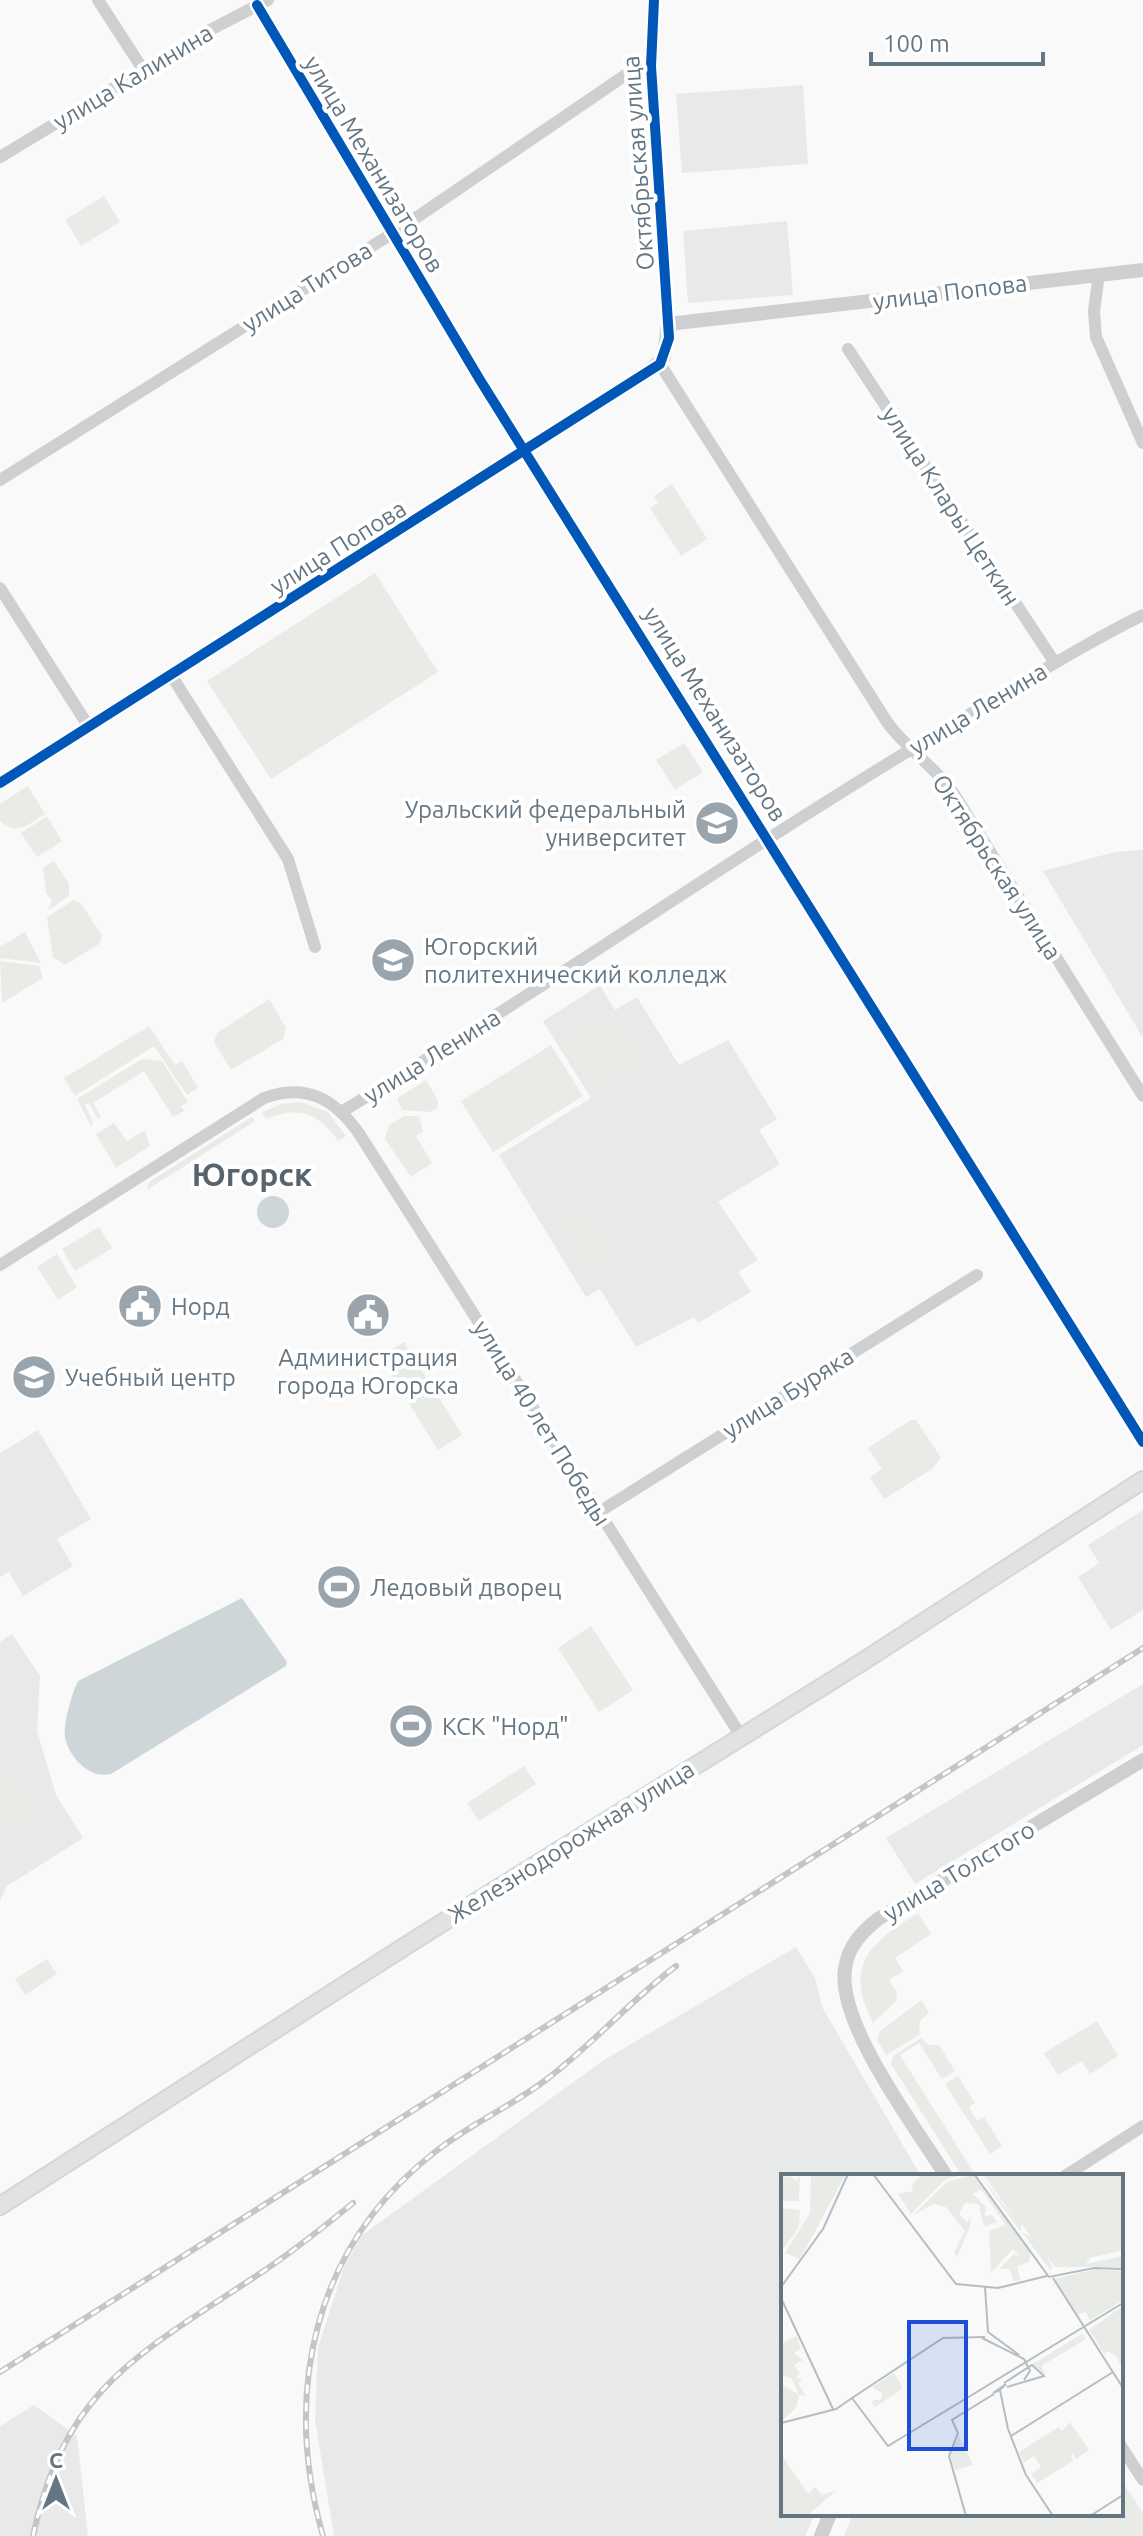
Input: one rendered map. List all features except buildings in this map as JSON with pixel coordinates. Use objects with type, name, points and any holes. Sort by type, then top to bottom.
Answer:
[{"type":"main road","name":"Железнодорожная улица","points":[[0,2206],[1143,1480]]},
{"type":"street","points":[[98,0],[144,71]]},
{"type":"street","name":"Октябрьская улица","points":[[654,0],[651,66],[668,324]]},
{"type":"street","name":"улица Калинина","points":[[0,157],[263,3]]},
{"type":"street","name":"улица Механизаторов","points":[[263,3],[392,234],[1143,1442]]},
{"type":"street","name":"улица Титова","points":[[0,480],[392,234],[630,72],[651,66]]},
{"type":"street","name":"улица Попова","points":[[668,324],[1143,270]]},
{"type":"street","points":[[1099,274],[1094,311],[1096,337],[1143,443]]},
{"type":"street","name":"улица Попова","points":[[0,783],[525,451],[662,360],[679,335],[700,322]]},
{"type":"street","points":[[662,360],[668,324]]},
{"type":"street","name":"улица Клары Цеткин","points":[[848,349],[1055,663]]},
{"type":"street","name":"Октябрьская улица","points":[[662,360],[887,722],[938,772],[954,794],[1143,1096]]},
{"type":"street","points":[[0,588],[89,727]]},
{"type":"street","name":"улица Ленина","points":[[0,1265],[264,1098],[305,1092],[327,1099],[343,1111],[507,1010],[768,837],[911,748],[1143,615]]},
{"type":"street","points":[[171,675],[288,859],[315,947]]},
{"type":"street","name":"улица 40 лет Победы","points":[[343,1111],[741,1736]]},
{"type":"street","name":"улица Буряка","points":[[599,1512],[977,1275]]},
{"type":"street","name":"улица Толстого","points":[[945,2174],[856,2026],[844,1979],[848,1954],[864,1931],[1143,1760]]},
{"type":"street","points":[[1068,2174],[1143,2126]]},
{"type":"street","points":[[1123,2449],[1143,2480]]},
{"type":"street","points":[[821,2536],[829,2516]]},
{"type":"shaded area","points":[[803,85],[808,164],[682,173],[676,94]]},
{"type":"shaded area","points":[[104,196],[120,222],[81,246],[65,220]]},
{"type":"shaded area","points":[[787,221],[793,295],[688,303],[683,231]]},
{"type":"shaded area","points":[[672,484],[707,539],[681,556],[650,508],[658,503],[654,496]]},
{"type":"shaded area","points":[[375,573],[438,672],[271,779],[207,681]]},
{"type":"shaded area","points":[[684,743],[703,772],[675,790],[656,760]]},
{"type":"shaded area","points":[[28,786],[45,814],[28,825],[12,828],[0,821],[0,804]]},
{"type":"shaded area","points":[[47,816],[62,841],[37,857],[21,833]]},
{"type":"shaded area","points":[[1143,850],[1143,1038],[1043,871],[1115,852]]},
{"type":"shaded area","points":[[54,861],[69,884],[69,896],[48,910],[52,900],[46,893],[43,868]]},
{"type":"shaded area","points":[[74,900],[81,903],[102,936],[99,944],[65,965],[53,957],[47,917]]},
{"type":"shaded area","points":[[25,932],[41,963],[0,958],[0,947]]},
{"type":"shaded area","points":[[0,961],[39,966],[43,978],[2,1003]]},
{"type":"shaded area","points":[[600,985],[615,1010],[637,997],[679,1065],[728,1040],[777,1119],[759,1130],[780,1164],[718,1202],[758,1260],[738,1272],[751,1292],[698,1323],[694,1317],[636,1347],[600,1289],[586,1297],[499,1155],[591,1098],[543,1021]]},
{"type":"shaded area","points":[[269,999],[286,1028],[283,1039],[231,1070],[214,1042],[217,1033]]},
{"type":"shaded area","points":[[612,1009],[643,1060],[592,1091],[561,1040]]},
{"type":"shaded area","points":[[149,1026],[175,1065],[182,1061],[198,1088],[187,1095],[154,1046],[75,1096],[64,1078]]},
{"type":"shaded area","points":[[551,1045],[583,1096],[493,1152],[461,1101]]},
{"type":"shaded area","points":[[142,1059],[162,1061],[188,1102],[181,1106],[184,1111],[173,1117],[144,1071],[93,1103],[101,1117],[98,1119],[89,1103],[85,1105],[93,1123],[91,1126],[77,1099]]},
{"type":"shaded area","points":[[426,1080],[438,1101],[437,1108],[430,1112],[402,1110],[397,1098]]},
{"type":"shaded area","points":[[301,1102],[328,1112],[346,1136],[338,1141],[324,1124],[307,1114],[288,1113],[266,1119],[262,1112],[281,1104]]},
{"type":"shaded area","points":[[404,1116],[419,1116],[423,1132],[416,1136],[432,1163],[411,1177],[385,1139],[389,1125]]},
{"type":"shaded area","points":[[252,1117],[255,1121],[147,1190],[149,1182]]},
{"type":"shaded area","points":[[114,1123],[127,1141],[145,1130],[150,1146],[116,1168],[96,1134]]},
{"type":"shaded area","points":[[273,1196],[285,1200],[289,1212],[285,1224],[273,1228],[261,1224],[257,1212],[261,1200]]},
{"type":"shaded area","points":[[587,1206],[614,1251],[586,1267],[559,1223]]},
{"type":"shaded area","points":[[99,1227],[112,1248],[75,1271],[62,1249]]},
{"type":"shaded area","points":[[57,1254],[77,1287],[58,1300],[37,1267]]},
{"type":"shaded area","points":[[404,1342],[462,1435],[438,1450],[380,1356]]},
{"type":"shaded area","points":[[911,1420],[916,1420],[941,1458],[932,1469],[884,1499],[870,1477],[882,1469],[868,1448]]},
{"type":"shaded area","points":[[38,1430],[91,1519],[57,1539],[73,1566],[23,1596],[9,1572],[0,1577],[0,1453]]},
{"type":"shaded area","points":[[1143,1510],[1143,1610],[1111,1630],[1078,1577],[1099,1563],[1088,1545]]},
{"type":"shaded area","points":[[242,1598],[287,1662],[286,1666],[111,1774],[95,1773],[82,1765],[65,1738],[68,1709],[78,1681]]},
{"type":"shaded area","points":[[591,1626],[633,1690],[599,1712],[558,1648]]},
{"type":"shaded area","points":[[12,1634],[40,1676],[37,1731],[56,1795],[83,1838],[7,1886],[0,1901],[0,1642]]},
{"type":"shaded area","points":[[1143,1684],[1143,1745],[915,1884],[886,1838]]},
{"type":"shaded area","points":[[10,1765],[38,1809],[11,1826],[0,1809],[0,1771]]},
{"type":"shaded area","points":[[524,1766],[536,1784],[479,1821],[467,1803]]},
{"type":"shaded area","points":[[918,1913],[931,1934],[895,1958],[903,1971],[889,1980],[897,1993],[896,2001],[873,2023],[861,1986],[861,1971],[866,1958],[886,1935]]},
{"type":"shaded area","points":[[796,1947],[815,1978],[822,2007],[920,2174],[781,2174],[781,2516],[814,2516],[805,2536],[334,2536],[315,2420],[318,2348],[344,2267],[361,2236],[604,2060]]},
{"type":"shaded area","points":[[47,1959],[57,1974],[25,1995],[15,1979]]},
{"type":"shaded area","points":[[921,2000],[929,2013],[920,2021],[919,2035],[886,2055],[877,2040],[879,2032]]},
{"type":"shaded area","points":[[1097,2021],[1118,2056],[1090,2074],[1082,2061],[1058,2075],[1044,2053]]},
{"type":"shaded area","points":[[921,2038],[928,2045],[939,2045],[955,2071],[942,2079],[919,2043],[900,2055],[975,2174],[961,2174],[891,2064],[893,2056]]},
{"type":"shaded area","points":[[958,2076],[975,2103],[969,2107],[977,2121],[984,2117],[1002,2146],[990,2154],[945,2084]]},
{"type":"shaded area","points":[[34,2405],[77,2436],[88,2536],[0,2536],[0,2426]]},
{"type":"shaded area","points":[[1123,2482],[1143,2513],[1143,2536],[844,2536],[852,2516],[1123,2516]]},
{"type":"railway","points":[[0,2372],[1143,1648]]},
{"type":"railway","points":[[323,2536],[311,2482],[306,2428],[309,2376],[318,2325],[336,2277],[361,2231],[394,2190],[435,2152],[547,2079],[676,1966]]},
{"type":"railway","points":[[33,2536],[47,2486],[64,2446],[85,2411],[110,2382],[139,2356],[277,2262],[353,2203]]},
{"type":"cycle path","points":[[0,783],[660,364],[669,338],[651,66],[654,0]]},
{"type":"cycle path","points":[[257,5],[480,380],[1143,1442]]},
{"type":"place","name":"Уральский федеральный университет","points":[[717,823]]},
{"type":"place","name":"Югорский политехнический колледж","points":[[393,960]]},
{"type":"place","name":"Норд","points":[[140,1306]]},
{"type":"place","name":"Администрация города Югорска","points":[[368,1315]]},
{"type":"place","name":"Учебный центр","points":[[34,1377]]},
{"type":"place","name":"Ледовый дворец","points":[[339,1587]]},
{"type":"place","name":"КСК \"Норд\"","points":[[411,1726]]},
{"type":"district","name":"Югорск","points":[[252,1174]]}]
